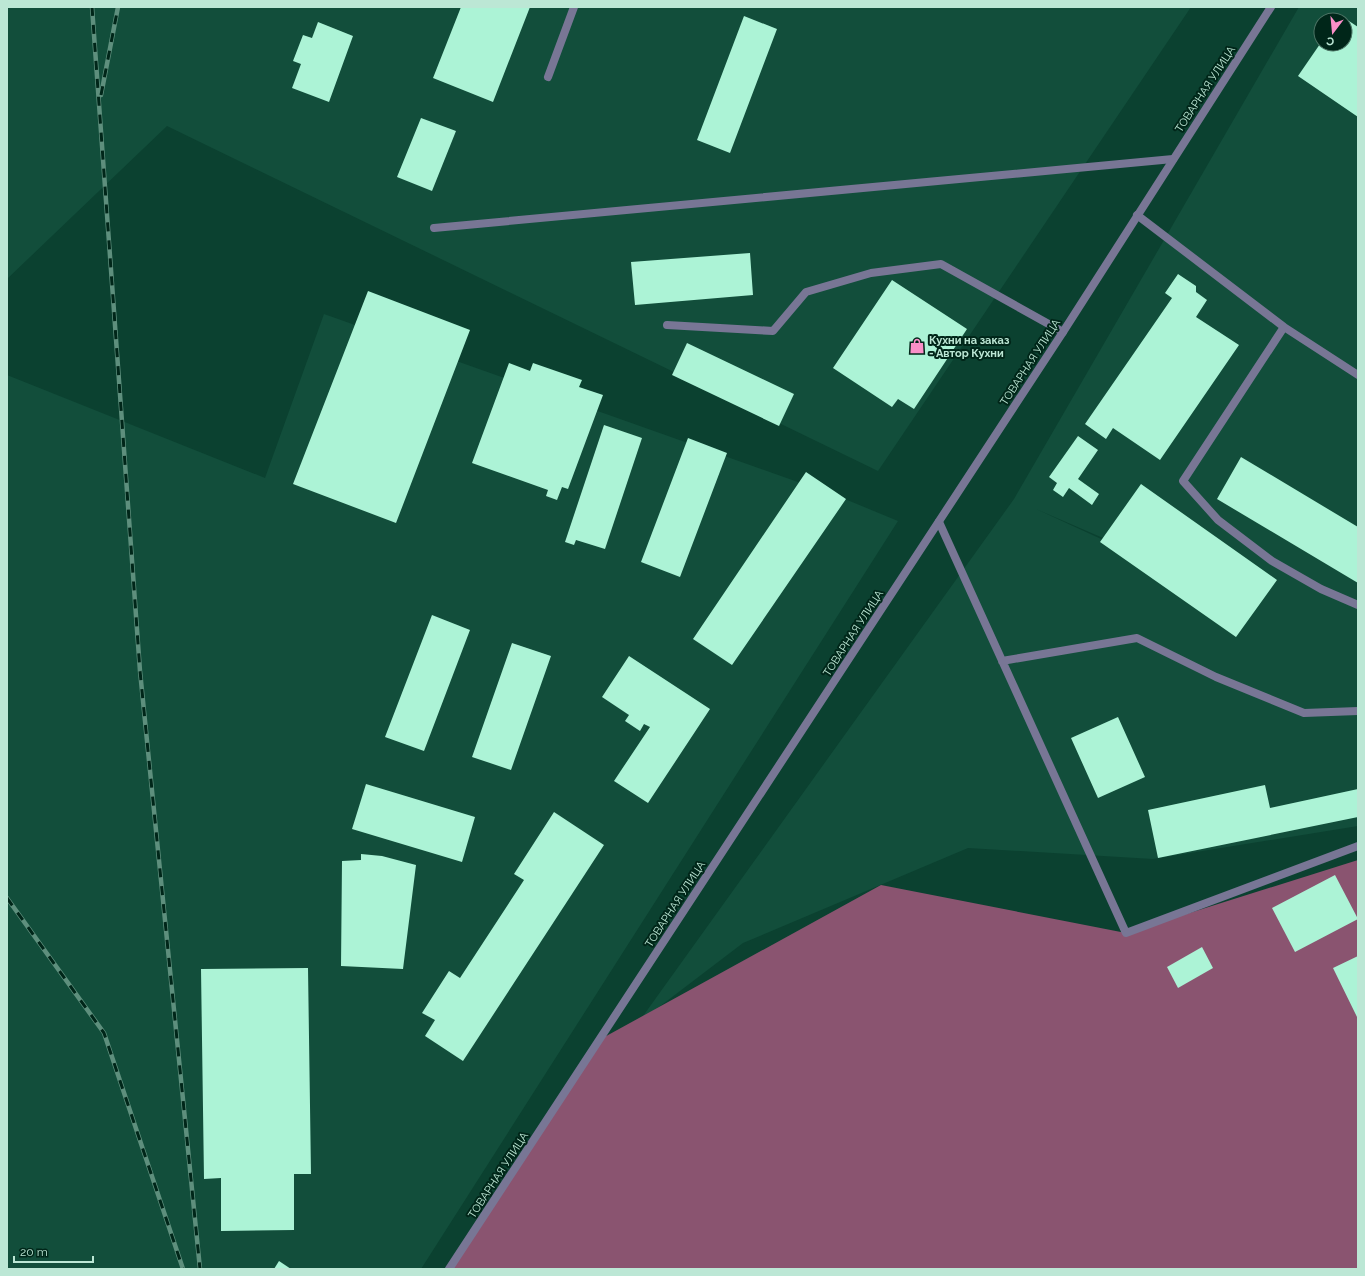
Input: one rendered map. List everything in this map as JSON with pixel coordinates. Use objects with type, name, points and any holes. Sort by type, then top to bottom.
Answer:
[{"type":"street","points":[[548,77],[574,7]]},
{"type":"street","name":"ТОВАРНАЯ УЛИЦА","points":[[449,1269],[1063,332],[1272,7]]},
{"type":"street","points":[[434,228],[1173,159]]},
{"type":"street","points":[[1137,215],[1284,327],[1358,374]]},
{"type":"street","points":[[667,325],[773,331],[806,292],[871,273],[941,264],[1063,332]]},
{"type":"street","points":[[1284,327],[1183,481],[1218,520],[1272,561],[1321,589],[1358,605]]},
{"type":"street","points":[[939,522],[1126,933],[1358,846]]},
{"type":"street","points":[[1002,661],[1137,638],[1216,677],[1304,713],[1358,711]]},
{"type":"shaded area","points":[[7,7],[1191,7],[878,471],[167,126],[7,279]]},
{"type":"shaded area","points":[[1299,7],[1358,7],[1358,826],[1153,859],[968,848],[743,943],[638,1023],[1014,499]],"holes":[[[1036,509],[1251,602],[1112,544]]]},
{"type":"shaded area","points":[[324,314],[840,497],[898,521],[421,1269],[7,1269],[7,375],[265,478]]},
{"type":"shaded area","points":[[1358,860],[1358,1269],[449,1269],[599,1040],[881,885],[1126,933]]},
{"type":"building","points":[[461,7],[530,7],[493,102],[433,78]]},
{"type":"building","points":[[744,16],[777,29],[730,153],[697,140]]},
{"type":"building","points":[[318,22],[353,36],[329,102],[292,88],[301,64],[293,61],[303,35],[312,38]]},
{"type":"building","points":[[1353,24],[1358,27],[1358,117],[1298,76],[1314,52],[1353,52]]},
{"type":"building","points":[[421,118],[456,131],[432,191],[397,177]]},
{"type":"building","points":[[750,253],[753,295],[635,305],[631,262]]},
{"type":"building","points":[[1178,274],[1196,286],[1196,292],[1207,300],[1196,317],[1239,345],[1160,460],[1113,428],[1106,439],[1085,424],[1172,298],[1165,293]]},
{"type":"building","points":[[892,280],[967,329],[914,409],[898,399],[892,407],[833,368]]},
{"type":"building","points":[[368,291],[470,330],[396,523],[293,484]]},
{"type":"building","points":[[687,343],[794,394],[779,426],[672,375]]},
{"type":"building","points":[[509,363],[530,371],[533,363],[582,380],[579,387],[603,395],[568,489],[562,487],[557,500],[546,496],[548,490],[472,463]]},
{"type":"building","points":[[604,425],[642,438],[605,549],[576,540],[574,545],[565,542]]},
{"type":"building","points":[[1078,436],[1098,450],[1078,479],[1099,494],[1092,505],[1069,488],[1063,497],[1053,490],[1057,483],[1049,477]]},
{"type":"building","points":[[688,438],[727,453],[680,577],[641,562]]},
{"type":"building","points":[[1241,457],[1358,527],[1358,583],[1217,499]]},
{"type":"building","points":[[806,472],[846,499],[732,665],[693,639]]},
{"type":"building","points":[[1141,484],[1277,580],[1236,637],[1100,542]]},
{"type":"building","points":[[432,615],[470,630],[424,751],[385,737]]},
{"type":"building","points":[[512,643],[551,656],[511,770],[472,757]]},
{"type":"building","points":[[629,656],[710,709],[648,803],[614,781],[650,727],[644,724],[640,731],[625,721],[629,715],[602,697]]},
{"type":"building","points":[[1118,717],[1145,777],[1098,798],[1071,738]]},
{"type":"building","points":[[366,784],[475,817],[462,862],[352,829]]},
{"type":"building","points":[[1265,785],[1270,808],[1358,789],[1358,817],[1158,858],[1148,810]]},
{"type":"building","points":[[554,812],[604,845],[463,1061],[425,1036],[435,1020],[422,1013],[449,971],[460,978],[524,880],[514,874]]},
{"type":"building","points":[[361,854],[382,856],[416,865],[403,969],[341,966],[342,861],[361,860]]},
{"type":"building","points":[[1335,875],[1358,919],[1295,952],[1272,908]]},
{"type":"building","points":[[1202,947],[1213,968],[1178,988],[1167,967]]},
{"type":"building","points":[[1358,956],[1358,1019],[1333,968]]},
{"type":"building","points":[[308,968],[311,1174],[294,1174],[294,1230],[221,1231],[221,1178],[204,1179],[201,969]]},
{"type":"building","points":[[279,1261],[291,1269],[274,1269]]},
{"type":"railway","points":[[92,7],[140,671],[200,1269]]},
{"type":"railway","points":[[101,95],[118,7]]},
{"type":"railway","points":[[7,898],[104,1033],[183,1269]]},
{"type":"place","name":"Кухни на заказ - Автор Кухни","points":[[917,346]]}]
